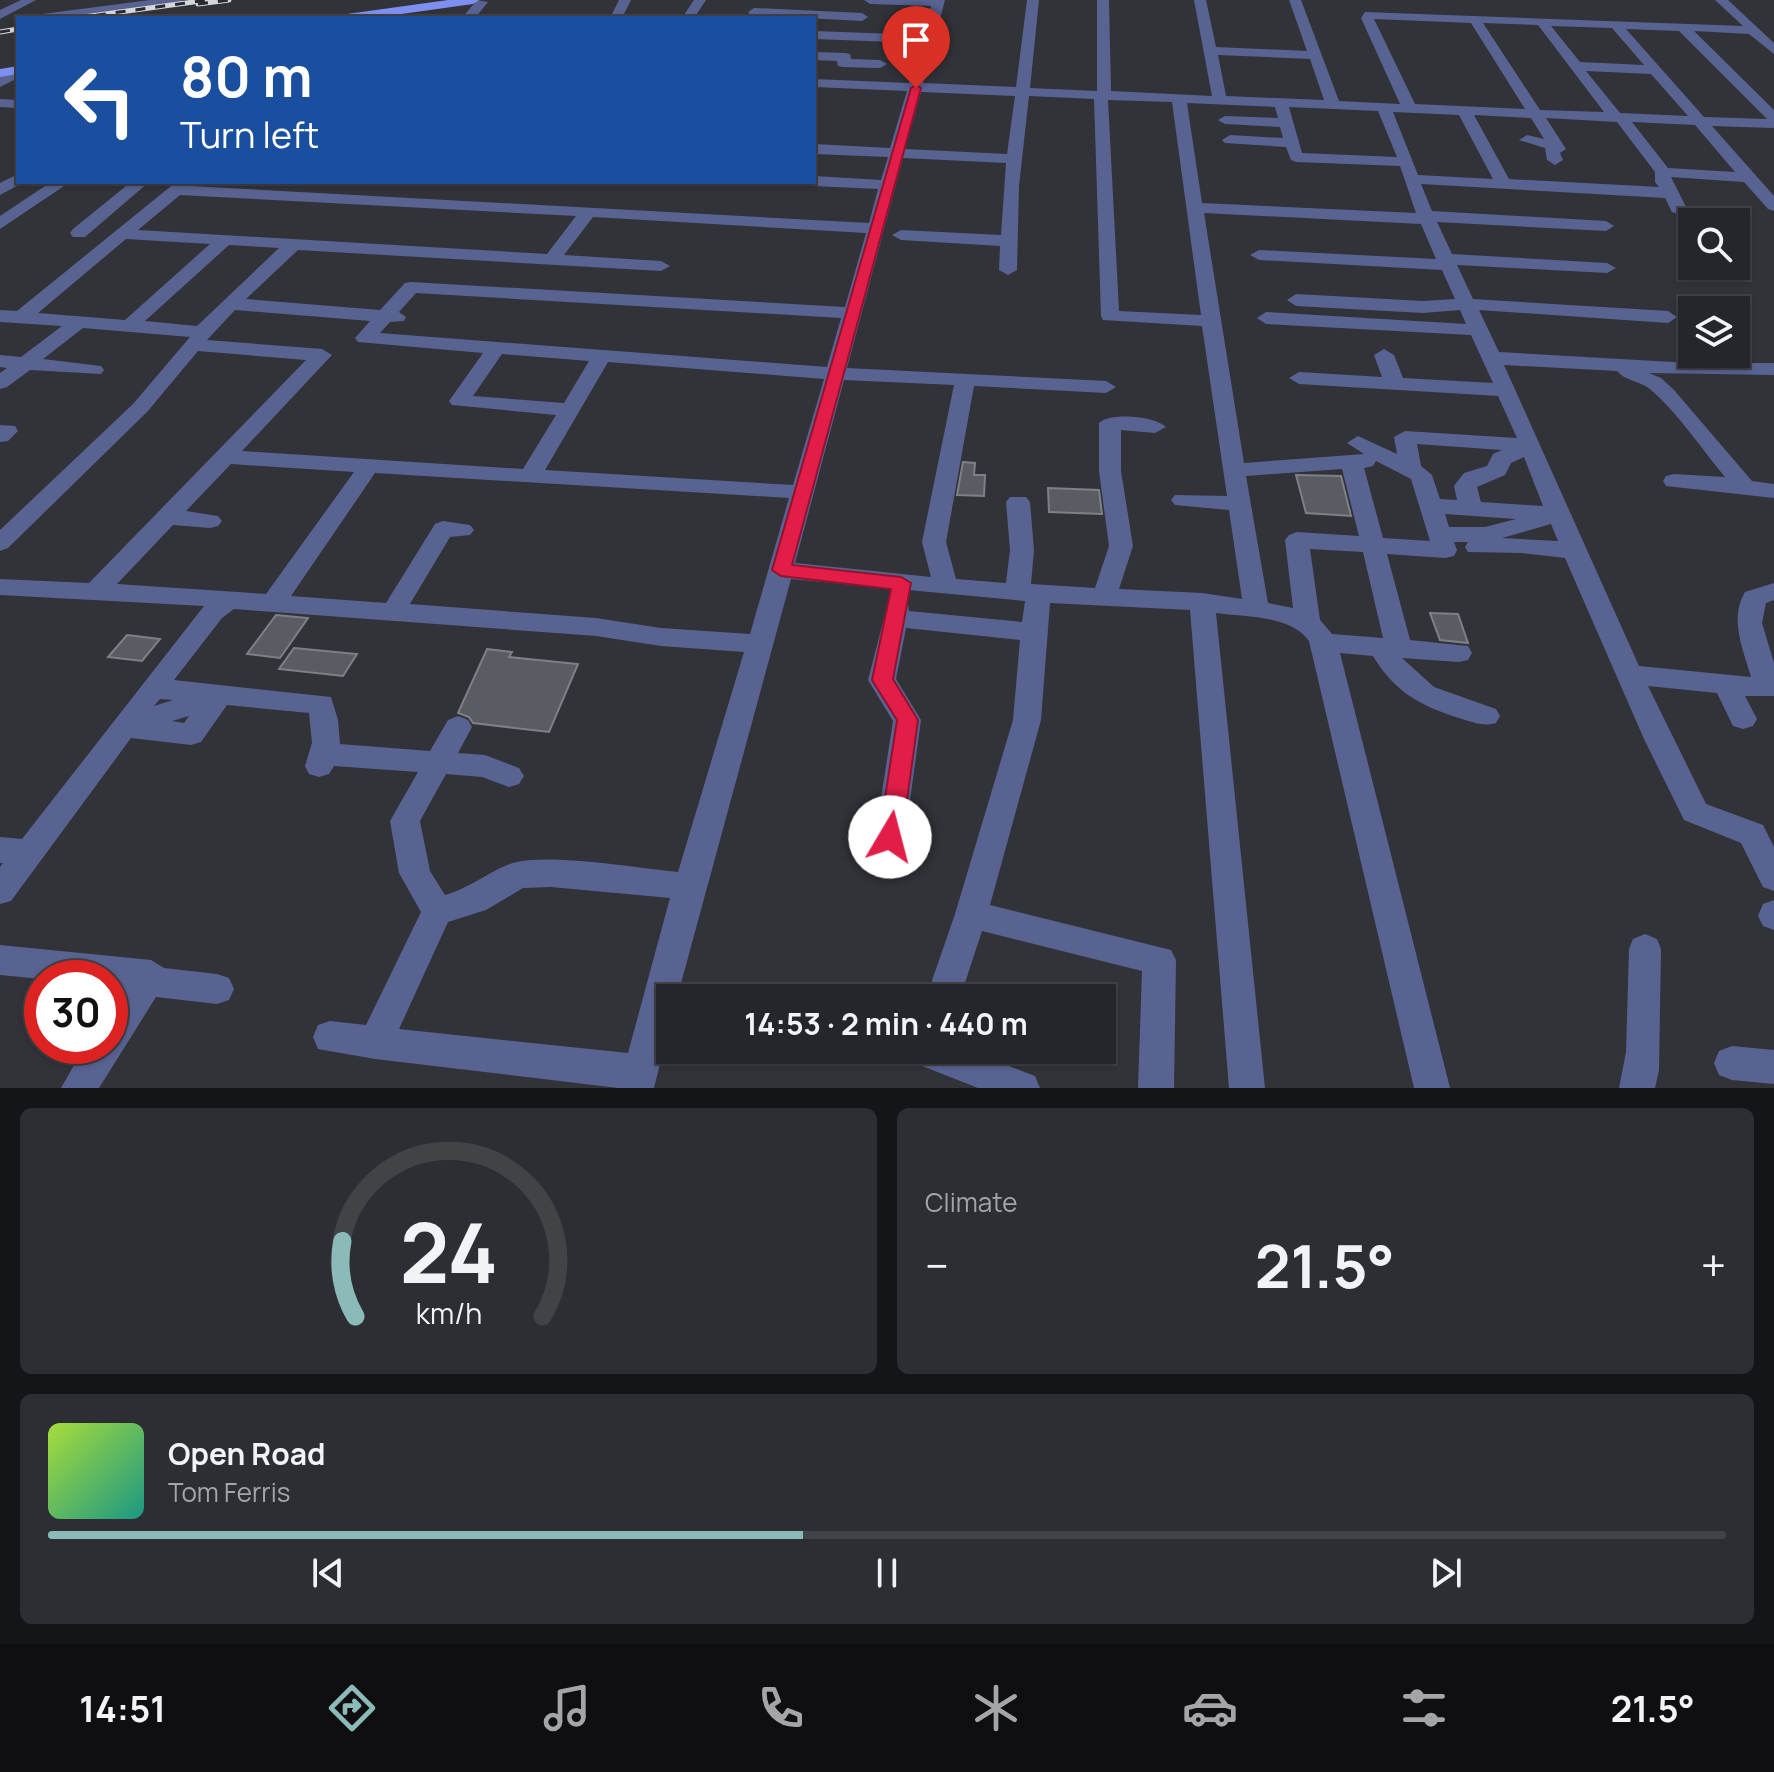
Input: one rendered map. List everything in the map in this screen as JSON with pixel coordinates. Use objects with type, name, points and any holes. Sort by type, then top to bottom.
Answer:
[{"type":"main road","points":[[392,16],[483,1]]},
{"type":"main road","points":[[363,16],[483,1]]},
{"type":"street","points":[[0,15],[30,0]]},
{"type":"street","points":[[56,16],[177,0]]},
{"type":"street","points":[[330,1037],[638,1080],[689,886],[837,374],[939,2],[786,16],[752,15],[761,0]]},
{"type":"street","points":[[786,16],[795,0]]},
{"type":"street","points":[[1008,270],[1014,159],[1033,0]]},
{"type":"street","points":[[1103,0],[1110,316],[1211,321]]},
{"type":"street","points":[[1200,0],[1220,100]]},
{"type":"street","points":[[1295,0],[1333,105]]},
{"type":"street","points":[[1360,0],[1410,109]]},
{"type":"street","points":[[1721,0],[1774,50]]},
{"type":"street","points":[[470,16],[483,1]]},
{"type":"street","points":[[866,7],[909,14]]},
{"type":"street","points":[[866,7],[843,63],[880,64]]},
{"type":"street","points":[[1369,15],[1774,31]]},
{"type":"street","points":[[1475,20],[1537,114],[1555,153],[1527,140]]},
{"type":"street","points":[[1542,22],[1663,172],[1663,182],[1678,208]]},
{"type":"street","points":[[1616,25],[1774,206]]},
{"type":"street","points":[[1683,28],[1774,121]]},
{"type":"street","points":[[816,35],[929,39]]},
{"type":"street","points":[[1210,51],[1317,55]]},
{"type":"street","points":[[816,56],[845,57]]},
{"type":"street","points":[[1576,66],[1654,70]]},
{"type":"street","points":[[0,83],[16,71]]},
{"type":"street","points":[[816,83],[1618,118],[1774,121]]},
{"type":"street","points":[[1179,99],[1256,610]]},
{"type":"street","points":[[1281,103],[1296,157],[1504,184],[1671,193]]},
{"type":"street","points":[[1384,108],[1426,217],[1531,446],[1630,675],[1695,812],[1752,834],[1774,878]]},
{"type":"street","points":[[1464,111],[1504,184]]},
{"type":"street","points":[[1225,120],[1286,123]]},
{"type":"street","points":[[1230,140],[1292,143]]},
{"type":"street","points":[[816,149],[1014,159]]},
{"type":"street","points":[[1663,172],[1774,180]]},
{"type":"street","points":[[816,181],[888,185]]},
{"type":"street","points":[[0,224],[59,184]]},
{"type":"street","points":[[79,233],[139,184]]},
{"type":"street","points":[[11,317],[182,186],[876,229]]},
{"type":"street","points":[[1193,207],[1606,226]]},
{"type":"street","points":[[551,260],[588,212]]},
{"type":"street","points":[[121,234],[661,266]]},
{"type":"street","points":[[901,235],[1011,241]]},
{"type":"street","points":[[129,326],[225,240]]},
{"type":"street","points":[[0,543],[140,408],[197,338],[294,244]]},
{"type":"street","points":[[1259,255],[1607,268]]},
{"type":"street","points":[[854,313],[411,287],[394,317],[365,338],[837,374],[1106,387]]},
{"type":"street","points":[[1367,288],[1423,307]]},
{"type":"street","points":[[1296,300],[1423,307],[1465,304],[1668,317]]},
{"type":"street","points":[[232,304],[394,317]]},
{"type":"street","points":[[11,317],[129,326],[322,355],[97,590]]},
{"type":"street","points":[[1266,318],[1477,330]]},
{"type":"street","points":[[0,383],[79,322]]},
{"type":"street","points":[[495,350],[459,401],[570,410]]},
{"type":"street","points":[[1384,355],[1395,383]]},
{"type":"street","points":[[530,476],[601,357]]},
{"type":"street","points":[[1491,358],[1608,364],[1648,372],[1774,369]]},
{"type":"street","points":[[0,361],[94,370]]},
{"type":"street","points":[[1648,372],[1746,488]]},
{"type":"street","points":[[1299,378],[1506,390]]},
{"type":"street","points":[[946,587],[934,542],[965,379]]},
{"type":"street","points":[[1105,595],[1121,546],[1110,471],[1110,423],[1155,427]]},
{"type":"street","points":[[1410,468],[1405,437],[1531,446]]},
{"type":"street","points":[[1471,508],[1465,486],[1472,478],[1497,470],[1501,459],[1531,446]]},
{"type":"street","points":[[1236,470],[1355,453],[1383,455],[1421,475],[1442,542]]},
{"type":"street","points":[[1355,453],[1390,648],[1404,682],[1432,697],[1486,716]]},
{"type":"street","points":[[225,457],[802,492]]},
{"type":"street","points":[[272,604],[369,466]]},
{"type":"street","points":[[1674,481],[1730,484],[1774,491]]},
{"type":"street","points":[[1183,500],[1241,504]]},
{"type":"street","points":[[948,984],[1027,720],[1034,632],[1018,502]]},
{"type":"street","points":[[1431,506],[1558,514]]},
{"type":"street","points":[[1442,542],[1486,535],[1558,514]]},
{"type":"street","points":[[167,517],[210,521]]},
{"type":"street","points":[[392,613],[443,529],[462,530]]},
{"type":"street","points":[[1432,1088],[1316,633],[1297,540],[1372,545],[1442,542],[1522,545],[1574,551]]},
{"type":"street","points":[[781,570],[946,587],[1202,602],[1256,610],[1316,633],[1390,648],[1459,653]]},
{"type":"street","points":[[890,837],[907,720],[882,680],[901,583]]},
{"type":"street","points":[[0,587],[97,590],[596,627],[661,637],[760,644]]},
{"type":"street","points":[[1630,675],[1768,688],[1749,623],[1754,598],[1774,591]]},
{"type":"street","points":[[0,891],[196,632],[228,600]]},
{"type":"street","points":[[1202,602],[1247,1088]]},
{"type":"street","points":[[895,618],[1034,632]]},
{"type":"street","points":[[1726,684],[1743,719]]},
{"type":"street","points":[[153,688],[321,704],[327,727],[322,760],[485,766],[509,776]]},
{"type":"street","points":[[124,727],[191,734],[220,694]]},
{"type":"street","points":[[437,911],[415,873],[405,821],[458,727]]},
{"type":"street","points":[[0,850],[31,852]]},
{"type":"street","points":[[375,1043],[437,911],[475,900],[518,875],[551,874],[689,886]]},
{"type":"street","points":[[971,914],[1159,960],[1156,1088]]},
{"type":"street","points":[[1637,1088],[1645,1063],[1647,1021],[1641,979],[1645,949]]},
{"type":"street","points":[[0,960],[151,975],[128,1011]]},
{"type":"street","points":[[147,981],[217,989]]},
{"type":"street","points":[[1732,1063],[1774,1067]]},
{"type":"street","points":[[79,1088],[94,1064]]},
{"type":"street","points":[[962,1064],[1025,1087]]},
{"type":"building","points":[[963,462],[975,463],[974,475],[985,475],[984,496],[957,495]]},
{"type":"building","points":[[1296,475],[1341,476],[1351,516],[1306,513]]},
{"type":"building","points":[[1048,488],[1099,490],[1102,514],[1049,512]]},
{"type":"building","points":[[1430,613],[1458,614],[1468,643],[1440,640]]},
{"type":"building","points":[[276,615],[308,618],[280,658],[247,654]]},
{"type":"building","points":[[127,635],[160,639],[142,661],[108,657]]},
{"type":"building","points":[[294,648],[357,654],[343,676],[279,669]]},
{"type":"building","points":[[487,649],[512,652],[509,657],[578,664],[549,732],[473,723],[469,717],[458,713]]},
{"type":"railway","points":[[91,16],[208,0]]},
{"type":"railway","points":[[198,4],[229,0]]},
{"type":"railway","points":[[0,32],[16,29]]},
{"type":"route","points":[[890,837],[907,720],[882,680],[901,583],[781,570],[916,88]]}]
